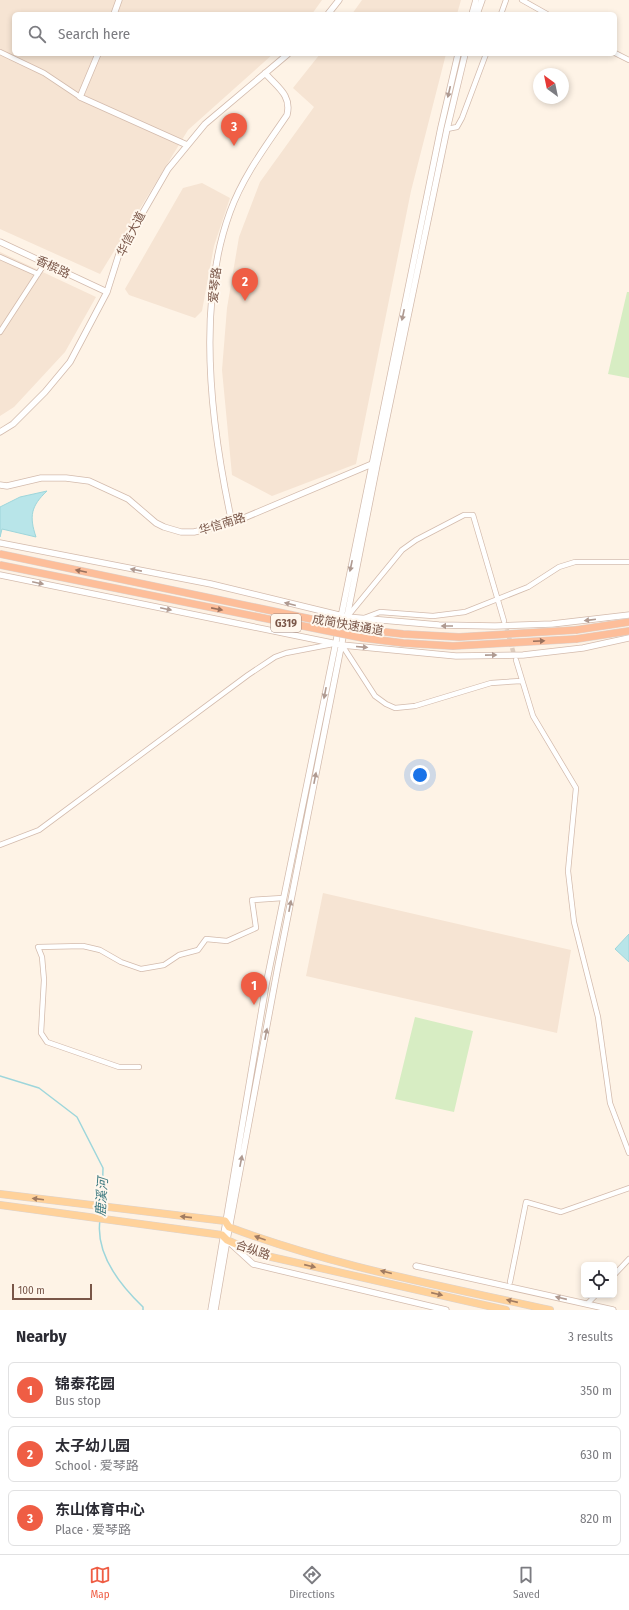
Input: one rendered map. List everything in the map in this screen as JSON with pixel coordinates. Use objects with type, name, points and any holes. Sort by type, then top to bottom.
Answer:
[{"type":"highway","name":"成简快速通道","points":[[0,554],[360,629],[403,634],[459,637],[576,630],[629,622]]},
{"type":"highway","name":"成简快速通道","points":[[0,565],[370,639],[403,643],[453,646],[576,639],[629,631]]},
{"type":"main road","name":"合纵路","points":[[0,1194],[227,1224],[271,1242],[334,1260],[550,1310]]},
{"type":"main road","name":"合纵路","points":[[0,1205],[224,1238],[258,1254],[506,1310]]},
{"type":"street","points":[[115,12],[120,0]]},
{"type":"street","points":[[330,12],[339,0]]},
{"type":"street","points":[[473,12],[476,0]]},
{"type":"street","points":[[478,12],[482,0]]},
{"type":"street","points":[[502,12],[506,0]]},
{"type":"street","points":[[522,0],[543,12]]},
{"type":"street","points":[[0,52],[44,73],[80,97],[187,145]]},
{"type":"street","points":[[617,54],[629,60]]},
{"type":"street","points":[[80,97],[97,56]]},
{"type":"street","name":"华信大道","points":[[0,432],[13,424],[45,392],[70,362],[107,292],[119,254],[168,168],[205,124],[286,56]]},
{"type":"street","points":[[211,1310],[342,645],[375,465],[441,127],[458,56]]},
{"type":"street","points":[[227,1224],[266,985],[335,644],[447,129],[465,56]]},
{"type":"street","points":[[447,129],[456,126],[462,118],[485,56]]},
{"type":"street","name":"爱琴路","points":[[232,523],[213,406],[211,365],[213,290],[218,255],[230,211],[249,171],[287,115],[289,106],[288,98],[265,73]]},
{"type":"street","name":"香槟路","points":[[0,242],[107,292]]},
{"type":"street","points":[[0,257],[38,274]]},
{"type":"street","points":[[0,332],[45,263]]},
{"type":"street","name":"华信南路","points":[[0,485],[8,486],[41,478],[66,478],[89,481],[128,499],[156,523],[176,531],[194,532],[205,531],[232,523],[375,465]]},
{"type":"street","points":[[347,617],[408,546],[464,515],[471,514],[473,515],[504,621]]},
{"type":"street","points":[[0,543],[210,584],[347,617],[439,626],[495,626],[552,624],[629,615]]},
{"type":"street","points":[[364,618],[380,612],[433,616],[452,615],[498,600],[528,587],[559,567],[575,562],[629,562]]},
{"type":"street","points":[[0,575],[342,645],[456,656],[523,655],[583,648],[629,638]]},
{"type":"street","points":[[0,845],[39,830],[248,675],[275,657],[297,650],[335,644]]},
{"type":"street","points":[[342,645],[375,696],[386,704],[395,708],[415,706],[492,683],[521,681]]},
{"type":"street","points":[[516,660],[521,681],[533,716],[576,788],[568,871],[574,922],[598,1016],[610,1103],[629,1153]]},
{"type":"street","points":[[139,1067],[119,1067],[47,1042],[41,1033],[44,980],[42,957],[38,947],[83,946],[100,950],[121,962],[141,969],[164,965],[180,955],[198,950],[206,939],[227,940],[256,928],[252,900],[284,898]]},
{"type":"street","points":[[510,1282],[526,1202],[561,1212],[629,1188]]},
{"type":"street","points":[[215,1310],[224,1238]]},
{"type":"street","points":[[224,1238],[254,1264],[446,1310]]},
{"type":"street","points":[[617,1273],[629,1259]]},
{"type":"street","points":[[416,1266],[613,1310]]},
{"type":"street","points":[[587,1304],[593,1298]]},
{"type":"shaded area","points":[[0,0],[322,0],[313,12],[12,12],[12,56],[271,56],[188,130],[100,274],[0,229]]},
{"type":"shaded area","points":[[362,0],[461,0],[458,12],[353,12]]},
{"type":"shaded area","points":[[318,56],[445,56],[411,191],[356,464],[272,496],[232,475],[222,370],[227,308],[239,237],[260,182],[314,107],[293,88]]},
{"type":"shaded area","points":[[202,183],[230,198],[214,246],[202,311],[195,318],[129,295],[125,289],[183,188]]},
{"type":"shaded area","points":[[0,252],[96,297],[65,352],[14,407],[0,416]]},
{"type":"shaded area","points":[[323,893],[571,950],[557,1033],[306,976]]},
{"type":"green space","points":[[627,292],[629,292],[629,378],[608,374]]},
{"type":"green space","points":[[415,1017],[473,1031],[454,1112],[395,1099]]},
{"type":"water","points":[[47,491],[38,502],[33,512],[32,517],[36,537],[2,529],[0,537],[0,507],[20,497]]},
{"type":"water","points":[[629,934],[629,962],[615,949]]},
{"type":"waterway","name":"鹿溪河","points":[[0,1076],[39,1088],[77,1117],[103,1168],[102,1204]]},
{"type":"waterway","name":"鹿溪河","points":[[100,1216],[102,1208]]},
{"type":"waterway","name":"鹿溪河","points":[[100,1220],[99,1233],[105,1257],[118,1279],[143,1307],[143,1310]]},
{"type":"tunnel","points":[[505,623],[515,658]]},
{"type":"place","name":"东山体育中心","points":[[234,146]]},
{"type":"place","name":"太子幼儿园","points":[[245,301]]},
{"type":"place","name":"锦泰花园","points":[[254,1005]]}]
